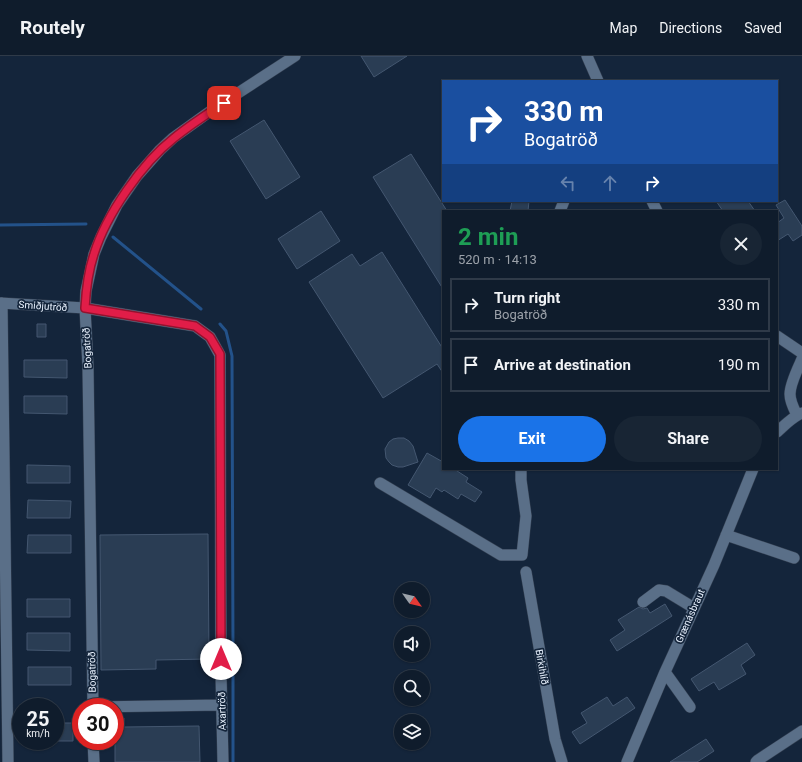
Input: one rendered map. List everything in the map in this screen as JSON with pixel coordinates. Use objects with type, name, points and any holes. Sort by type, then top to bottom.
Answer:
[{"type":"street","name":"Bogatröð","points":[[93,698],[88,367],[85,308],[86,291],[94,254],[117,205],[137,176],[160,150],[173,138],[212,110],[295,56]]},
{"type":"street","points":[[587,56],[598,80]]},
{"type":"street","name":"Smiðjutröð","points":[[1,303],[85,308]]},
{"type":"street","points":[[1,303],[8,762]]},
{"type":"street","name":"Axartröð","points":[[85,308],[195,326],[210,337],[220,354],[223,762]]},
{"type":"street","points":[[778,337],[802,353]]},
{"type":"street","points":[[778,431],[785,424],[800,414],[792,406],[790,394],[794,377],[802,358]]},
{"type":"street","points":[[380,483],[501,555],[522,555],[526,516],[521,470]]},
{"type":"street","name":"Grænásbraut","points":[[627,762],[665,672],[714,565],[752,470]]},
{"type":"street","points":[[726,535],[794,558]]},
{"type":"street","name":"Birkihlíð","points":[[526,572],[555,739],[562,762]]},
{"type":"street","points":[[643,602],[659,590],[666,591],[694,608]]},
{"type":"street","points":[[665,672],[690,707]]},
{"type":"street","points":[[124,707],[222,705]]},
{"type":"street","points":[[756,762],[802,731]]},
{"type":"street","points":[[94,750],[94,762]]},
{"type":"building","points":[[361,56],[407,56],[374,77]]},
{"type":"building","points":[[264,120],[300,177],[266,199],[230,141]]},
{"type":"building","points":[[411,154],[446,210],[442,210],[442,287],[373,177]]},
{"type":"building","points":[[785,200],[802,226],[802,235],[793,241],[788,234],[778,240],[778,222],[784,218],[776,205]]},
{"type":"building","points":[[512,202],[529,202],[528,210],[510,210]]},
{"type":"building","points":[[717,202],[749,202],[754,210],[722,210]]},
{"type":"building","points":[[321,211],[340,241],[297,269],[278,239]]},
{"type":"building","points":[[382,252],[442,347],[442,372],[437,364],[383,398],[309,282],[352,254],[360,266]]},
{"type":"building","points":[[37,324],[46,324],[46,337],[37,337]]},
{"type":"building","points":[[24,360],[67,360],[67,378],[24,377]]},
{"type":"building","points":[[24,396],[67,396],[67,414],[24,413]]},
{"type":"building","points":[[398,438],[404,438],[409,441],[413,446],[418,462],[403,467],[398,467],[389,462],[386,458],[385,449],[389,442]]},
{"type":"building","points":[[427,453],[442,461],[442,470],[456,470],[468,478],[466,482],[482,492],[475,502],[461,494],[458,499],[444,490],[442,492],[436,488],[430,498],[408,485]]},
{"type":"building","points":[[27,465],[70,466],[70,483],[27,483]]},
{"type":"building","points":[[28,500],[71,501],[70,518],[27,518]]},
{"type":"building","points":[[208,534],[209,659],[156,660],[156,669],[101,670],[100,535]]},
{"type":"building","points":[[28,535],[71,535],[71,553],[27,553]]},
{"type":"building","points":[[27,599],[70,599],[70,617],[27,617]]},
{"type":"building","points":[[665,604],[672,616],[617,651],[610,640],[625,630],[618,620],[639,607],[643,609],[647,608],[650,613]]},
{"type":"building","points":[[27,633],[70,633],[70,651],[27,650]]},
{"type":"building","points":[[747,643],[755,655],[741,665],[746,674],[719,690],[714,682],[699,691],[691,679]]},
{"type":"building","points":[[28,667],[71,667],[71,685],[28,685]]},
{"type":"building","points":[[607,697],[613,706],[627,697],[635,708],[580,744],[572,732],[587,723],[581,713]]},
{"type":"building","points":[[64,723],[72,723],[72,741],[64,741]]},
{"type":"building","points":[[199,726],[200,762],[115,762],[115,750],[124,750],[124,727]]},
{"type":"building","points":[[706,739],[714,751],[697,762],[670,762]]},
{"type":"waterway","points":[[0,225],[86,224]]},
{"type":"waterway","points":[[113,237],[201,309]]},
{"type":"waterway","points":[[220,324],[226,331],[232,356],[233,649]]},
{"type":"waterway","points":[[233,676],[233,762]]},
{"type":"route","points":[[221,659],[220,354],[210,337],[195,326],[85,308],[86,291],[94,254],[117,205],[137,176],[160,150],[173,138],[224,103]]}]
